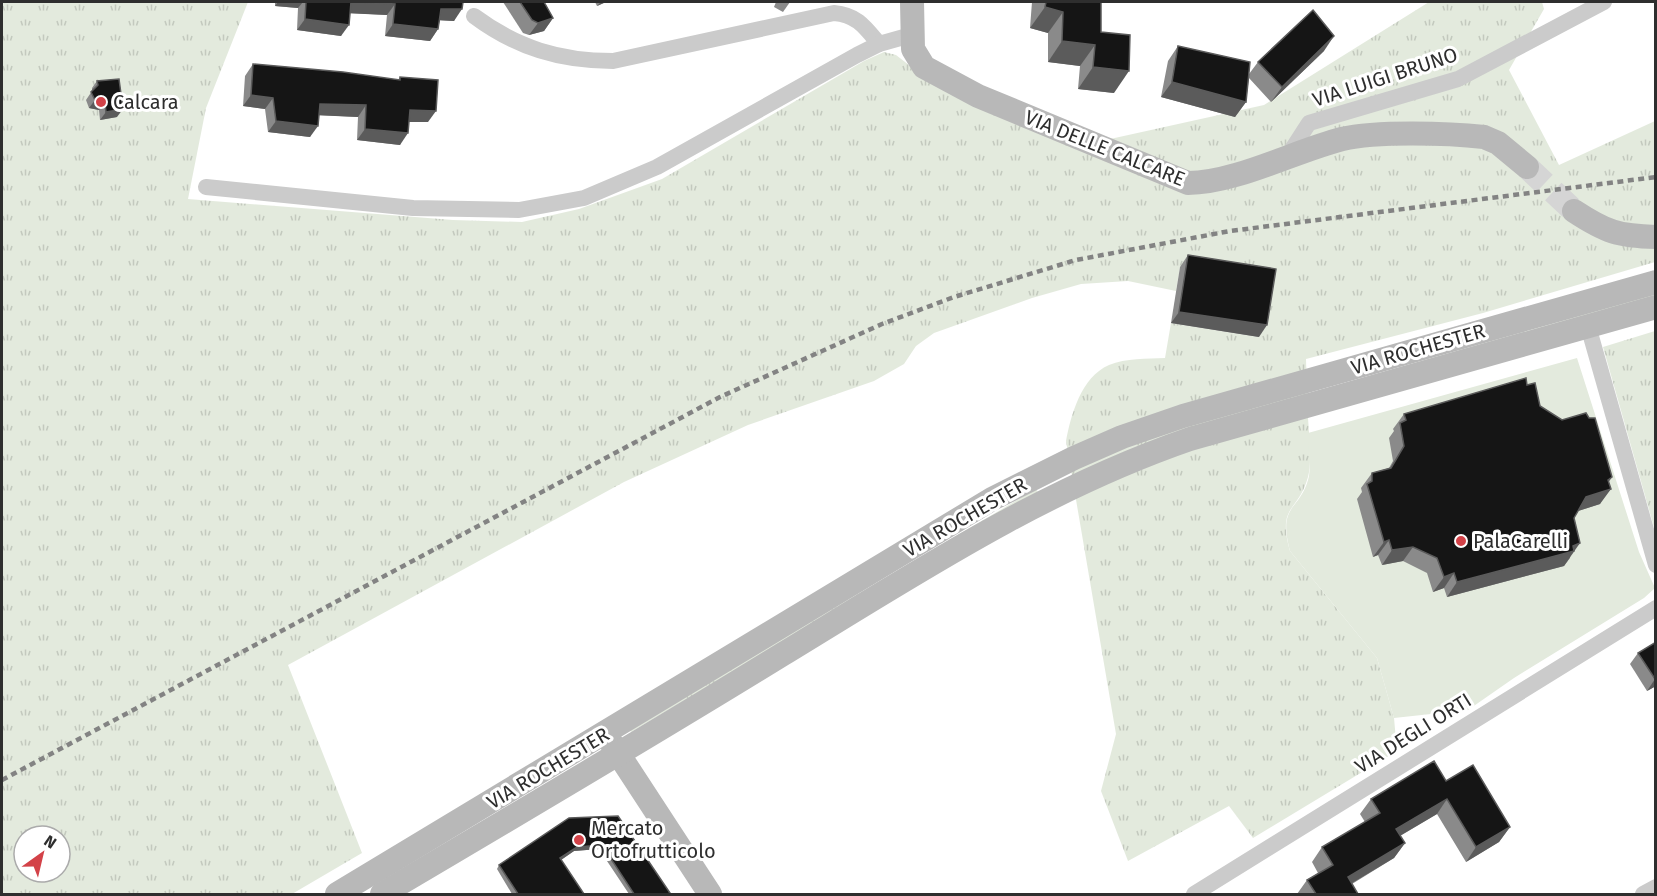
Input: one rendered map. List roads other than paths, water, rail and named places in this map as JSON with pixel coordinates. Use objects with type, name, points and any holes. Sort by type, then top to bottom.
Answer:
[{"type":"main road","name":"VIA DELLE CALCARE","points":[[912,2],[911,35],[917,58],[924,68],[978,96],[1173,179],[1202,183],[1354,136],[1472,135],[1497,142],[1527,167]]},
{"type":"main road","points":[[1574,211],[1597,226],[1622,236],[1656,237]]},
{"type":"main road","name":"VIA ROCHESTER","points":[[337,894],[605,734],[950,523],[1103,445],[1183,416],[1656,282]]},
{"type":"main road","name":"VIA ROCHESTER","points":[[382,894],[618,755],[962,544],[1084,480],[1131,459],[1191,439],[1656,307]]},
{"type":"main road","points":[[605,734],[710,894]]},
{"type":"street","name":"VIA LUIGI BRUNO","points":[[1287,157],[1309,123],[1458,79],[1604,2]]},
{"type":"street","points":[[474,16],[512,41],[556,57],[585,61],[613,62],[834,13],[847,14],[859,20],[879,44]]},
{"type":"street","points":[[206,188],[413,208],[519,210],[584,198],[657,167],[879,44],[911,35]]},
{"type":"street","points":[[1588,326],[1655,565]]},
{"type":"street","name":"VIA DEGLI ORTI","points":[[1194,894],[1656,608]]},
{"type":"street","points":[[1643,894],[1656,887]]},
{"type":"tunnel","points":[[1527,167],[1574,211]]},
{"type":"railway","points":[[2,780],[720,397],[882,324],[954,297],[1076,260],[1230,231],[1656,177]]},
{"type":"place","name":"Calcara","points":[[101,102]]},
{"type":"place","name":"PalaCarelli","points":[[1461,541]]},
{"type":"place","name":"Mercato Ortofrutticolo","points":[[579,840]]}]
